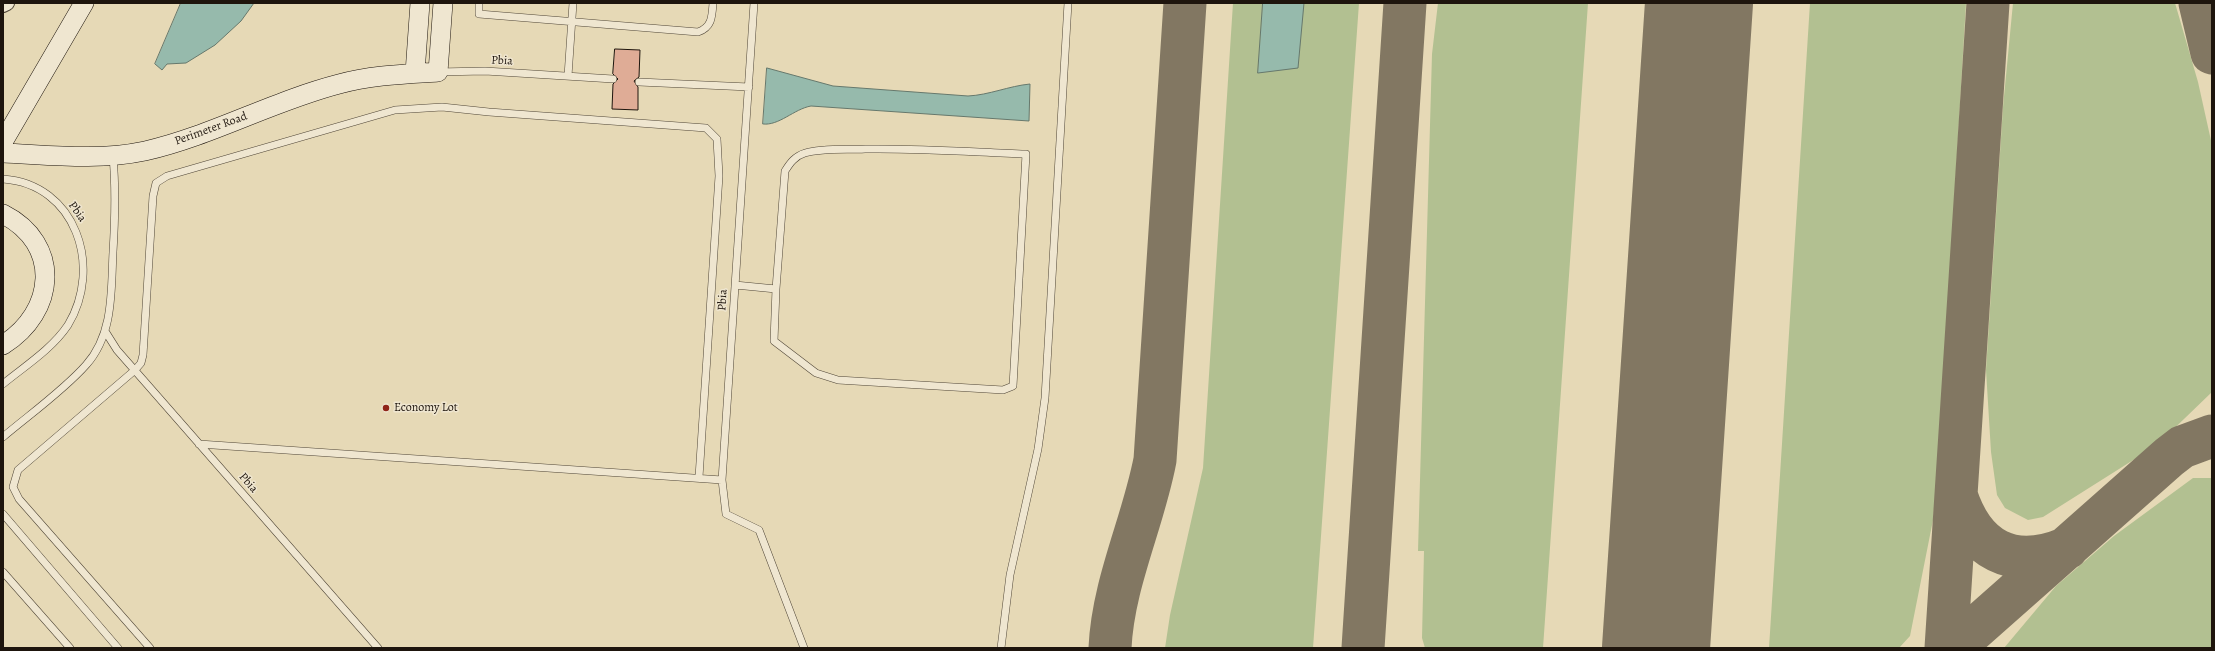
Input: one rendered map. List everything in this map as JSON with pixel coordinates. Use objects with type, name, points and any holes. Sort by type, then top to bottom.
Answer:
[{"type":"street","points":[[3,142],[84,3]]},
{"type":"street","points":[[415,73],[420,3]]},
{"type":"street","points":[[438,72],[443,3]]},
{"type":"street","name":"Perimeter Road","points":[[3,153],[85,156],[113,155],[144,151],[173,143],[339,84],[415,73],[438,72]]},
{"type":"street","points":[[3,214],[24,229],[36,244],[44,264],[45,284],[40,305],[30,324],[16,337],[3,346]]},
{"type":"lane","points":[[479,3],[479,14],[698,32],[706,29],[711,22],[713,3]]},
{"type":"lane","points":[[568,76],[573,3]]},
{"type":"lane","name":"Pbia","points":[[754,3],[722,480],[726,514],[759,530],[804,648]]},
{"type":"lane","points":[[1001,648],[1010,575],[1038,449],[1045,398],[1068,3]]},
{"type":"lane","name":"Pbia","points":[[438,72],[485,71],[613,79]]},
{"type":"lane","points":[[639,82],[749,87]]},
{"type":"lane","points":[[150,648],[19,500],[13,487],[18,470],[135,370],[141,363],[144,355],[153,196],[156,183],[167,176],[395,110],[442,107],[489,112],[706,128],[717,139],[719,176],[699,477]]},
{"type":"lane","points":[[891,149],[1026,154],[1013,386],[1002,390],[838,380],[816,373],[774,341],[776,289],[785,171],[789,163],[796,157],[805,153],[842,150],[891,149]]},
{"type":"lane","points":[[3,437],[86,365],[98,349],[105,331],[110,307],[116,192],[113,155]]},
{"type":"lane","name":"Pbia","points":[[3,180],[25,182],[57,204],[75,226],[80,238],[82,254],[82,285],[75,310],[55,342],[3,384]]},
{"type":"lane","points":[[735,285],[776,289]]},
{"type":"lane","name":"Pbia","points":[[105,331],[116,350],[378,648]]},
{"type":"lane","points":[[199,444],[699,477],[722,480]]},
{"type":"lane","points":[[3,514],[118,648]]},
{"type":"lane","points":[[3,572],[70,648]]},
{"type":"green space","points":[[1233,3],[1359,3],[1313,648],[1165,648],[1170,615],[1203,468]]},
{"type":"green space","points":[[1438,3],[1588,3],[1543,648],[1425,648],[1422,638],[1424,551],[1418,551],[1432,54]]},
{"type":"green space","points":[[1810,3],[1966,3],[1940,442],[1933,520],[1910,636],[1899,648],[1769,648]]},
{"type":"green space","points":[[2013,3],[2175,3],[2198,82],[2212,145],[2212,392],[2157,445],[2043,517],[2028,520],[2005,508],[1997,495],[1991,452],[1986,370],[2003,107]]},
{"type":"green space","points":[[2193,478],[2212,478],[2212,648],[2004,648],[2056,586],[2114,536]]},
{"type":"shaded area","points":[[181,3],[254,3],[241,21],[215,45],[186,63],[167,64],[162,70],[155,64]]},
{"type":"shaded area","points":[[1263,3],[1304,3],[1298,68],[1258,73]]},
{"type":"shaded area","points":[[767,68],[833,86],[968,96],[1030,84],[1029,121],[811,106],[799,110],[781,120],[769,124],[763,124]]},
{"type":"building","points":[[615,49],[640,50],[639,77],[634,81],[638,87],[638,110],[612,109],[613,84],[618,79],[613,74]]},
{"type":"taxiway","points":[[1110,648],[1112,624],[1122,577],[1150,484],[1155,460],[1185,3]]},
{"type":"taxiway","points":[[1363,648],[1405,3]]},
{"type":"taxiway","points":[[1946,648],[1988,3]]},
{"type":"taxiway","points":[[2200,3],[2212,53]]},
{"type":"taxiway","points":[[1953,648],[2169,457],[2182,447],[2212,436]]},
{"type":"taxiway","points":[[1956,495],[1973,530],[1985,542],[1998,551],[2012,556],[2029,557],[2047,555],[2067,548]]},
{"type":"runway","points":[[1656,648],[1699,3]]},
{"type":"place","name":"Economy Lot","points":[[386,408]]}]
